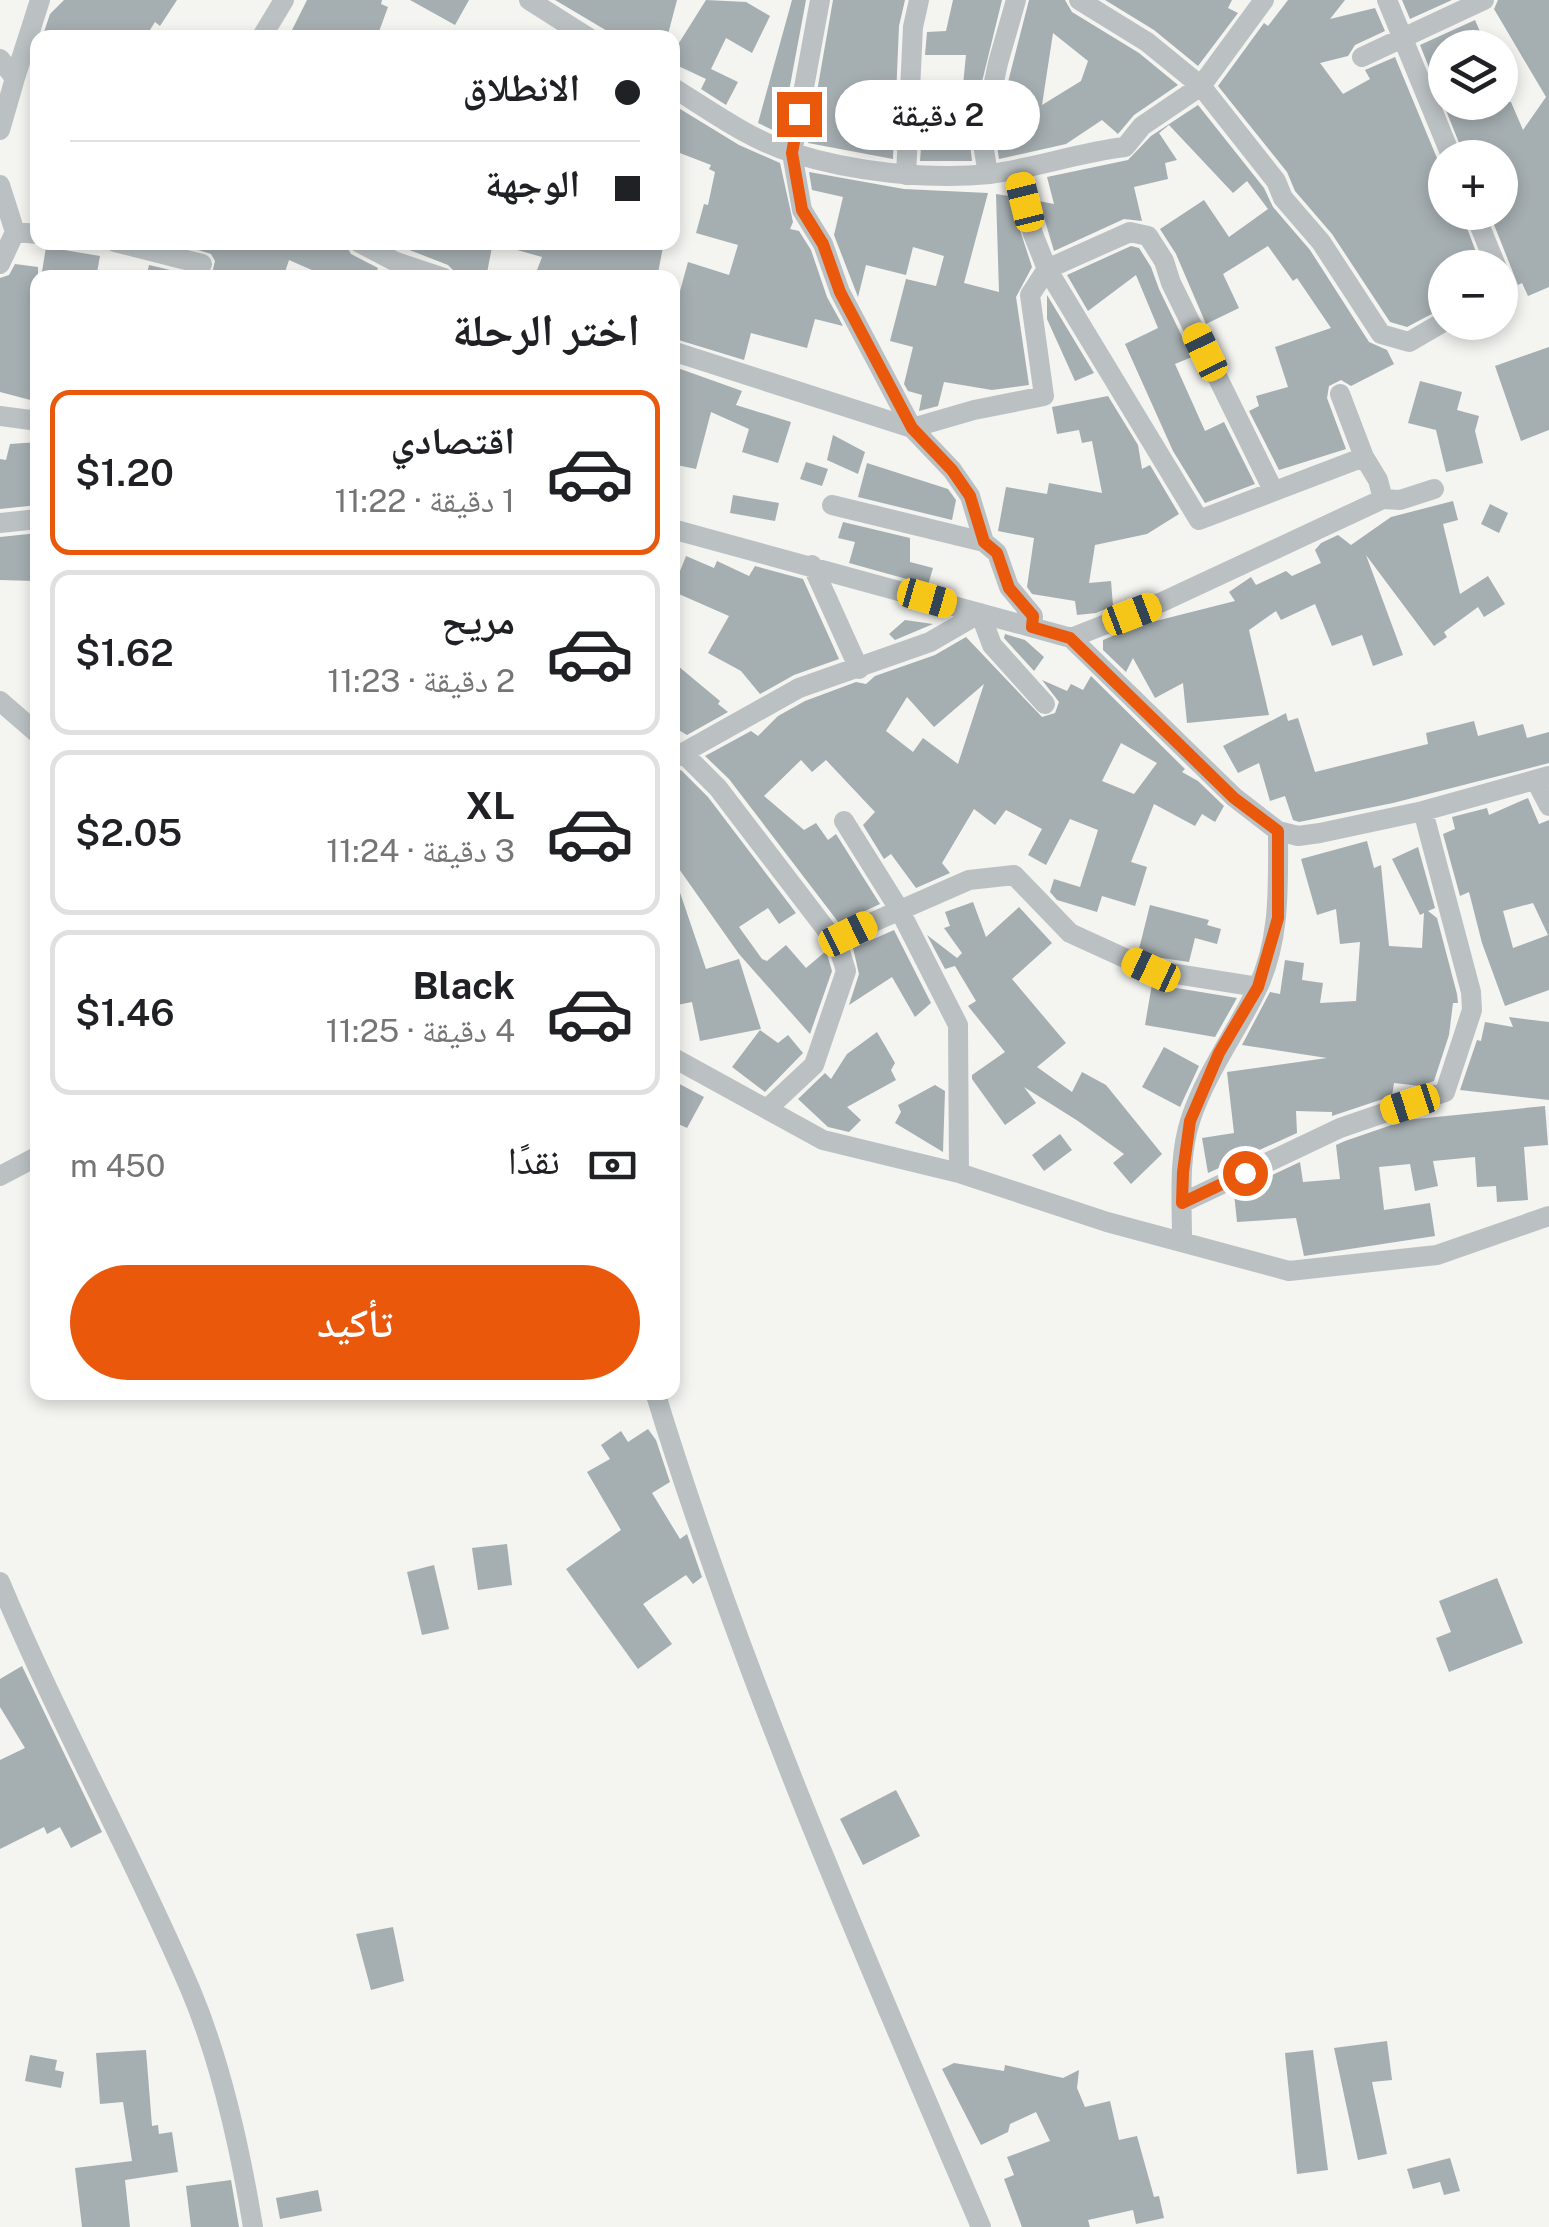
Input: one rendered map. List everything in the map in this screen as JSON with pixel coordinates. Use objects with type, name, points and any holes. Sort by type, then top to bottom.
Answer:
[{"type":"street","points":[[30,30],[40,0]]},
{"type":"street","points":[[528,0],[576,30]]},
{"type":"street","points":[[820,0],[792,153],[802,210],[823,244],[840,292],[912,428],[952,470],[970,496],[984,542]]},
{"type":"street","points":[[906,175],[913,27],[918,0]]},
{"type":"street","points":[[988,174],[982,138],[1016,0]]},
{"type":"street","points":[[1079,0],[1147,42],[1201,86],[1276,181],[1283,198],[1321,242],[1381,334],[1409,342],[1428,331]]},
{"type":"street","points":[[680,92],[737,127],[792,153],[906,175],[1016,170],[1095,150],[1126,147],[1142,126],[1201,86],[1264,0]]},
{"type":"street","points":[[1388,0],[1445,140]]},
{"type":"street","points":[[1362,58],[1484,0]]},
{"type":"street","points":[[265,30],[281,1]]},
{"type":"street","points":[[0,130],[30,31]]},
{"type":"street","points":[[0,59],[15,78]]},
{"type":"street","points":[[1016,170],[1047,270],[1200,520],[1364,457]]},
{"type":"street","points":[[0,185],[15,232],[0,264]]},
{"type":"street","points":[[15,232],[30,233]]},
{"type":"street","points":[[680,354],[912,428],[1044,396],[1030,294],[1047,270],[1130,232],[1148,236],[1164,260],[1171,283],[1273,490]]},
{"type":"street","points":[[147,250],[202,264]]},
{"type":"street","points":[[373,250],[420,270]]},
{"type":"street","points":[[1340,394],[1383,499]]},
{"type":"street","points":[[0,416],[30,421]]},
{"type":"street","points":[[1070,638],[1162,602],[1383,499],[1400,500],[1434,489]]},
{"type":"street","points":[[832,505],[984,542],[997,553],[1009,588],[1033,616],[1032,627]]},
{"type":"street","points":[[0,522],[30,520]]},
{"type":"street","points":[[680,531],[1070,638],[1234,798],[1278,831],[1298,836],[1320,833],[1542,779],[1549,806]]},
{"type":"street","points":[[812,566],[859,669]]},
{"type":"street","points":[[680,755],[799,688],[930,642],[980,612]]},
{"type":"street","points":[[980,612],[992,645],[1046,704]]},
{"type":"street","points":[[0,701],[30,727]]},
{"type":"street","points":[[680,758],[718,788],[838,945],[846,971],[814,1065],[767,1109]]},
{"type":"street","points":[[1182,1203],[1340,1128],[1445,1092],[1472,1010],[1471,992],[1422,811]]},
{"type":"street","points":[[844,821],[899,909],[958,1025],[958,1173]]},
{"type":"street","points":[[1182,1240],[1183,1172],[1190,1121],[1219,1053],[1258,987],[1278,918],[1278,831]]},
{"type":"street","points":[[838,945],[848,934],[970,880],[1014,875],[1070,933],[1151,970],[1258,987]]},
{"type":"street","points":[[680,1061],[823,1140],[958,1173],[1108,1222],[1289,1271],[1437,1256],[1549,1216]]},
{"type":"street","points":[[0,1176],[30,1160]]},
{"type":"street","points":[[658,1400],[710,1562],[870,1969],[981,2227]]},
{"type":"street","points":[[0,1582],[26,1645],[192,1994],[239,2142],[253,2227]]},
{"type":"building","points":[[64,0],[177,0],[160,26],[155,22],[150,30],[45,30],[50,14]]},
{"type":"building","points":[[307,0],[382,0],[381,4],[388,7],[380,30],[292,30]]},
{"type":"building","points":[[410,0],[469,0],[455,25]]},
{"type":"building","points":[[555,0],[677,0],[669,30],[606,30]]},
{"type":"building","points":[[706,0],[746,2],[770,16],[752,53],[726,38],[711,69],[738,82],[726,105],[701,89],[706,79],[680,67],[680,41]]},
{"type":"building","points":[[792,0],[806,0],[781,134],[758,123]]},
{"type":"building","points":[[833,0],[905,0],[899,26],[896,97],[882,95],[877,126],[894,129],[893,159],[808,143]]},
{"type":"building","points":[[953,0],[1002,0],[969,135],[972,161],[920,161],[922,134],[934,136],[936,104],[961,105],[966,55],[925,55],[927,32],[946,31]]},
{"type":"building","points":[[1029,0],[1065,0],[1072,12],[1139,53],[1178,85],[1134,115],[1118,134],[1102,120],[1066,144],[999,159],[996,139],[1033,134],[1016,83],[1008,82]],"holes":[[[1053,33],[1088,61],[1081,81],[1042,105]]]},
{"type":"building","points":[[1105,0],[1232,0],[1228,8],[1238,13],[1198,66],[1154,30]]},
{"type":"building","points":[[1288,0],[1345,0],[1330,19],[1375,8],[1385,31],[1355,45],[1348,56],[1320,63],[1343,94],[1370,79],[1365,70],[1395,57],[1429,140],[1428,230],[1468,230],[1475,250],[1428,250],[1428,316],[1407,327],[1390,322],[1332,234],[1295,191],[1287,172],[1218,86],[1264,23],[1268,26]]},
{"type":"building","points":[[1402,0],[1452,0],[1410,19]]},
{"type":"building","points":[[1498,0],[1549,0],[1549,287],[1528,296],[1522,283],[1518,285],[1518,250],[1504,250],[1496,230],[1518,230],[1518,140],[1458,140],[1450,120],[1518,118],[1523,130],[1546,97],[1518,50],[1518,30],[1506,30],[1494,9]]},
{"type":"building","points":[[1475,20],[1479,30],[1453,30]]},
{"type":"building","points":[[1428,41],[1428,65],[1420,45]]},
{"type":"building","points":[[1198,105],[1310,250],[1369,342],[1387,350],[1394,364],[1351,386],[1341,380],[1329,386],[1327,398],[1346,449],[1279,470],[1249,411],[1259,406],[1256,396],[1288,387],[1275,347],[1331,328],[1297,278],[1293,281],[1268,246],[1223,274],[1239,308],[1206,324],[1176,254],[1160,229],[1204,200],[1229,237],[1268,209],[1247,181],[1233,193],[1169,125],[1159,133],[1177,160],[1165,163],[1168,179],[1134,187],[1142,221],[1124,219],[1054,251],[1039,201],[1054,204],[1047,177],[1128,160],[1151,136]]},
{"type":"building","points":[[680,109],[739,145],[780,163],[793,222],[790,229],[799,231],[811,250],[827,297],[843,326],[815,319],[807,348],[751,333],[744,360],[680,340],[680,291],[688,262],[729,275],[738,245],[696,233],[704,204],[708,205],[715,172],[709,169],[711,165],[680,153]]},
{"type":"building","points":[[809,172],[904,189],[988,193],[964,283],[999,292],[996,194],[1009,196],[1032,267],[1016,297],[1029,385],[992,390],[944,382],[938,406],[919,411],[922,395],[908,391],[904,384],[913,347],[890,341],[906,279],[936,286],[944,256],[913,247],[906,275],[866,265],[858,297],[834,235],[843,197],[812,190]]},
{"type":"building","points":[[1131,246],[1139,248],[1151,267],[1192,357],[1175,364],[1205,431],[1224,422],[1255,484],[1205,503],[1173,451],[1125,344],[1158,328],[1136,275],[1088,311],[1067,275]]},
{"type":"building","points":[[46,250],[100,256],[97,270],[42,270]]},
{"type":"building","points":[[198,250],[349,250],[378,268],[312,270],[289,260],[286,270],[213,270],[215,261],[211,254]]},
{"type":"building","points":[[410,250],[491,250],[488,270],[453,270]]},
{"type":"building","points":[[517,250],[662,250],[659,270],[537,270],[542,257]]},
{"type":"building","points":[[15,264],[38,267],[30,270],[30,400],[0,392],[0,278],[9,275]]},
{"type":"building","points":[[1047,295],[1094,373],[1075,381],[1047,319]]},
{"type":"building","points":[[1549,347],[1549,430],[1521,441],[1495,366]]},
{"type":"building","points":[[680,369],[742,391],[736,405],[791,422],[778,463],[742,452],[749,429],[711,412],[696,469],[680,466]]},
{"type":"building","points":[[1420,381],[1462,392],[1457,410],[1479,416],[1475,431],[1483,463],[1446,472],[1436,430],[1408,423]]},
{"type":"building","points":[[1108,396],[1138,445],[1142,469],[1150,465],[1179,514],[1147,534],[1095,545],[1089,583],[1111,581],[1113,606],[1077,615],[1075,601],[1032,594],[1027,587],[1034,538],[998,531],[1006,487],[1047,494],[1049,483],[1102,493],[1092,441],[1082,443],[1079,430],[1057,434],[1052,407]]},
{"type":"building","points":[[833,435],[865,452],[858,474],[827,460]]},
{"type":"building","points":[[30,443],[30,506],[0,509],[0,459],[6,460],[10,444]]},
{"type":"building","points":[[806,462],[828,469],[822,486],[800,479]]},
{"type":"building","points":[[867,463],[948,489],[956,500],[952,520],[858,497]]},
{"type":"building","points":[[733,495],[779,503],[775,521],[730,513]]},
{"type":"building","points":[[1453,501],[1458,520],[1443,524],[1460,594],[1488,576],[1505,604],[1484,617],[1478,607],[1444,632],[1447,637],[1434,646],[1366,555],[1403,655],[1373,666],[1362,635],[1332,646],[1315,604],[1281,620],[1276,611],[1249,630],[1269,715],[1187,723],[1183,683],[1155,698],[1133,658],[1126,672],[1103,650],[1103,640],[1140,625],[1235,601],[1229,592],[1251,577],[1256,585],[1286,571],[1292,576],[1321,563],[1315,550],[1338,535],[1351,545],[1391,517]]},
{"type":"building","points":[[1490,504],[1508,513],[1499,533],[1481,524]]},
{"type":"building","points":[[843,522],[910,538],[910,562],[933,568],[928,585],[849,563],[855,542],[838,538]]},
{"type":"building","points":[[30,534],[30,581],[0,580],[0,537]]},
{"type":"building","points":[[686,556],[714,568],[717,561],[749,576],[755,566],[803,579],[839,659],[794,675],[760,694],[741,671],[708,653],[729,616],[680,595],[680,571]]},
{"type":"building","points":[[905,620],[933,624],[895,640],[889,634]]},
{"type":"building","points":[[1005,634],[1025,640],[1044,657],[1034,671],[1004,638]]},
{"type":"building","points":[[966,637],[1042,717],[1055,713],[1059,702],[1042,680],[1067,691],[1071,684],[1083,690],[1091,676],[1185,769],[1182,772],[1198,781],[1224,806],[1215,822],[1202,814],[1195,826],[1154,804],[1131,862],[1147,867],[1135,906],[1102,896],[1097,912],[1057,900],[1050,892],[1054,879],[1080,887],[1098,830],[1070,819],[1046,865],[1028,855],[1042,829],[1006,810],[995,825],[974,809],[942,863],[950,873],[916,888],[891,854],[884,859],[863,825],[875,812],[826,760],[812,772],[801,760],[764,796],[804,830],[816,823],[828,840],[836,834],[880,904],[839,923],[729,779],[705,756],[751,731],[758,736],[778,716],[805,701],[856,682],[866,684],[875,676],[935,655]],"holes":[[[984,684],[958,764],[923,738],[913,752],[886,731],[907,697],[934,727]],[[1121,743],[1157,763],[1134,794],[1102,781]]]},
{"type":"building","points":[[680,668],[728,712],[687,735],[680,731]]},
{"type":"building","points":[[1286,713],[1288,721],[1298,718],[1315,772],[1428,744],[1426,733],[1474,721],[1478,736],[1523,724],[1527,738],[1549,732],[1549,763],[1393,803],[1299,822],[1293,820],[1285,796],[1270,801],[1259,763],[1238,773],[1223,746]]},
{"type":"building","points":[[680,770],[708,797],[796,913],[779,924],[768,908],[739,927],[762,959],[767,961],[786,945],[806,968],[826,951],[832,971],[810,1034],[739,954],[680,870]]},
{"type":"building","points":[[1528,798],[1539,824],[1549,820],[1549,990],[1505,1006],[1469,892],[1460,896],[1443,834],[1455,829],[1452,817],[1487,808],[1489,815]],"holes":[[[1533,903],[1548,935],[1513,948],[1503,911]]]},
{"type":"building","points":[[1367,841],[1374,868],[1381,865],[1389,946],[1422,948],[1424,913],[1420,915],[1392,859],[1418,847],[1435,908],[1428,911],[1437,918],[1458,1003],[1453,1003],[1449,1035],[1434,1081],[1420,1086],[1394,1083],[1392,1096],[1332,1116],[1332,1112],[1296,1111],[1297,1133],[1208,1173],[1202,1138],[1234,1133],[1227,1072],[1327,1058],[1242,1045],[1270,992],[1280,994],[1285,960],[1304,963],[1302,980],[1323,983],[1320,1003],[1356,1001],[1360,942],[1340,944],[1336,909],[1317,915],[1301,859]]},
{"type":"building","points":[[680,893],[706,969],[739,959],[761,1029],[700,1041],[692,1002],[680,1004]]},
{"type":"building","points":[[973,902],[986,937],[1019,907],[1052,943],[1012,979],[1066,1043],[1037,1067],[1072,1092],[1082,1072],[1106,1085],[1162,1154],[1131,1184],[1113,1163],[1124,1154],[1078,1121],[1024,1087],[1036,1103],[1005,1125],[972,1079],[972,1075],[1005,1052],[968,1006],[976,1001],[955,966],[945,969],[927,935],[957,958],[962,953],[944,928],[950,926],[945,912]]},
{"type":"building","points":[[1150,905],[1209,920],[1207,925],[1221,929],[1217,944],[1195,938],[1189,962],[1155,957],[1139,949]]},
{"type":"building","points":[[894,930],[931,1003],[915,1017],[892,977],[849,1005],[859,974],[853,948]]},
{"type":"building","points":[[1152,984],[1237,998],[1215,1037],[1145,1025]]},
{"type":"building","points":[[1509,1017],[1549,1022],[1549,1100],[1460,1090],[1485,1022],[1513,1027]]},
{"type":"building","points":[[760,1030],[778,1043],[788,1035],[803,1053],[765,1092],[732,1067]]},
{"type":"building","points":[[877,1032],[895,1063],[891,1070],[896,1080],[847,1107],[861,1120],[849,1132],[828,1127],[798,1099],[825,1073],[831,1079],[847,1054]]},
{"type":"building","points":[[1164,1047],[1199,1066],[1180,1107],[1142,1087]]},
{"type":"building","points":[[680,1084],[704,1097],[687,1128],[680,1125]]},
{"type":"building","points":[[935,1085],[945,1091],[943,1152],[895,1123],[901,1112],[898,1105]]},
{"type":"building","points":[[1545,1106],[1548,1145],[1524,1147],[1528,1200],[1497,1202],[1496,1186],[1477,1187],[1475,1157],[1433,1161],[1438,1186],[1415,1191],[1410,1164],[1379,1167],[1384,1210],[1430,1203],[1435,1236],[1304,1256],[1296,1218],[1237,1222],[1234,1193],[1300,1162],[1303,1182],[1340,1179],[1336,1145],[1345,1141],[1406,1120]]},
{"type":"building","points":[[1060,1134],[1072,1150],[1044,1171],[1032,1155]]},
{"type":"building","points":[[648,1429],[656,1440],[670,1482],[652,1493],[680,1539],[687,1534],[702,1577],[693,1584],[686,1575],[643,1604],[672,1644],[638,1669],[566,1569],[621,1530],[587,1472],[610,1459],[601,1445],[621,1431],[628,1442]]},
{"type":"building","points":[[507,1544],[512,1585],[478,1590],[472,1548]]},
{"type":"building","points":[[434,1565],[449,1629],[422,1635],[407,1572]]},
{"type":"building","points":[[1497,1578],[1523,1643],[1449,1672],[1436,1638],[1451,1632],[1439,1601]]},
{"type":"building","points":[[22,1666],[102,1832],[71,1848],[60,1827],[47,1834],[44,1827],[0,1849],[0,1760],[25,1748],[0,1707],[0,1679]]},
{"type":"building","points":[[896,1790],[920,1836],[863,1865],[840,1819]]},
{"type":"building","points":[[393,1927],[404,1981],[371,1990],[356,1934]]},
{"type":"building","points":[[1387,2041],[1392,2080],[1372,2082],[1387,2154],[1358,2160],[1334,2048]]},
{"type":"building","points":[[146,2050],[152,2126],[158,2125],[159,2134],[172,2132],[178,2172],[125,2180],[130,2227],[82,2227],[75,2168],[132,2161],[123,2102],[100,2104],[96,2053]]},
{"type":"building","points":[[1313,2050],[1328,2170],[1297,2174],[1285,2053]]},
{"type":"building","points":[[30,2055],[57,2060],[55,2070],[64,2072],[61,2088],[25,2081]]},
{"type":"building","points":[[954,2063],[1004,2071],[1005,2065],[1063,2078],[1079,2070],[1077,2088],[1085,2107],[1110,2101],[1119,2140],[1137,2136],[1164,2218],[1136,2224],[1133,2210],[1088,2220],[1090,2227],[1022,2227],[1004,2179],[1014,2175],[1007,2157],[1050,2141],[1036,2112],[1010,2124],[1008,2132],[981,2145],[942,2069]]},
{"type":"building","points":[[1450,2158],[1460,2191],[1444,2195],[1440,2182],[1413,2189],[1407,2169]]},
{"type":"building","points":[[231,2180],[239,2227],[191,2227],[186,2186]]},
{"type":"building","points":[[318,2190],[322,2211],[280,2219],[276,2198]]},
{"type":"route","points":[[799,114],[792,153],[802,210],[823,244],[840,292],[912,428],[952,470],[970,496],[984,542],[997,553],[1009,588],[1033,616],[1032,627],[1070,638],[1234,798],[1278,831],[1278,918],[1258,987],[1219,1053],[1190,1121],[1182,1203],[1245,1173]]}]
